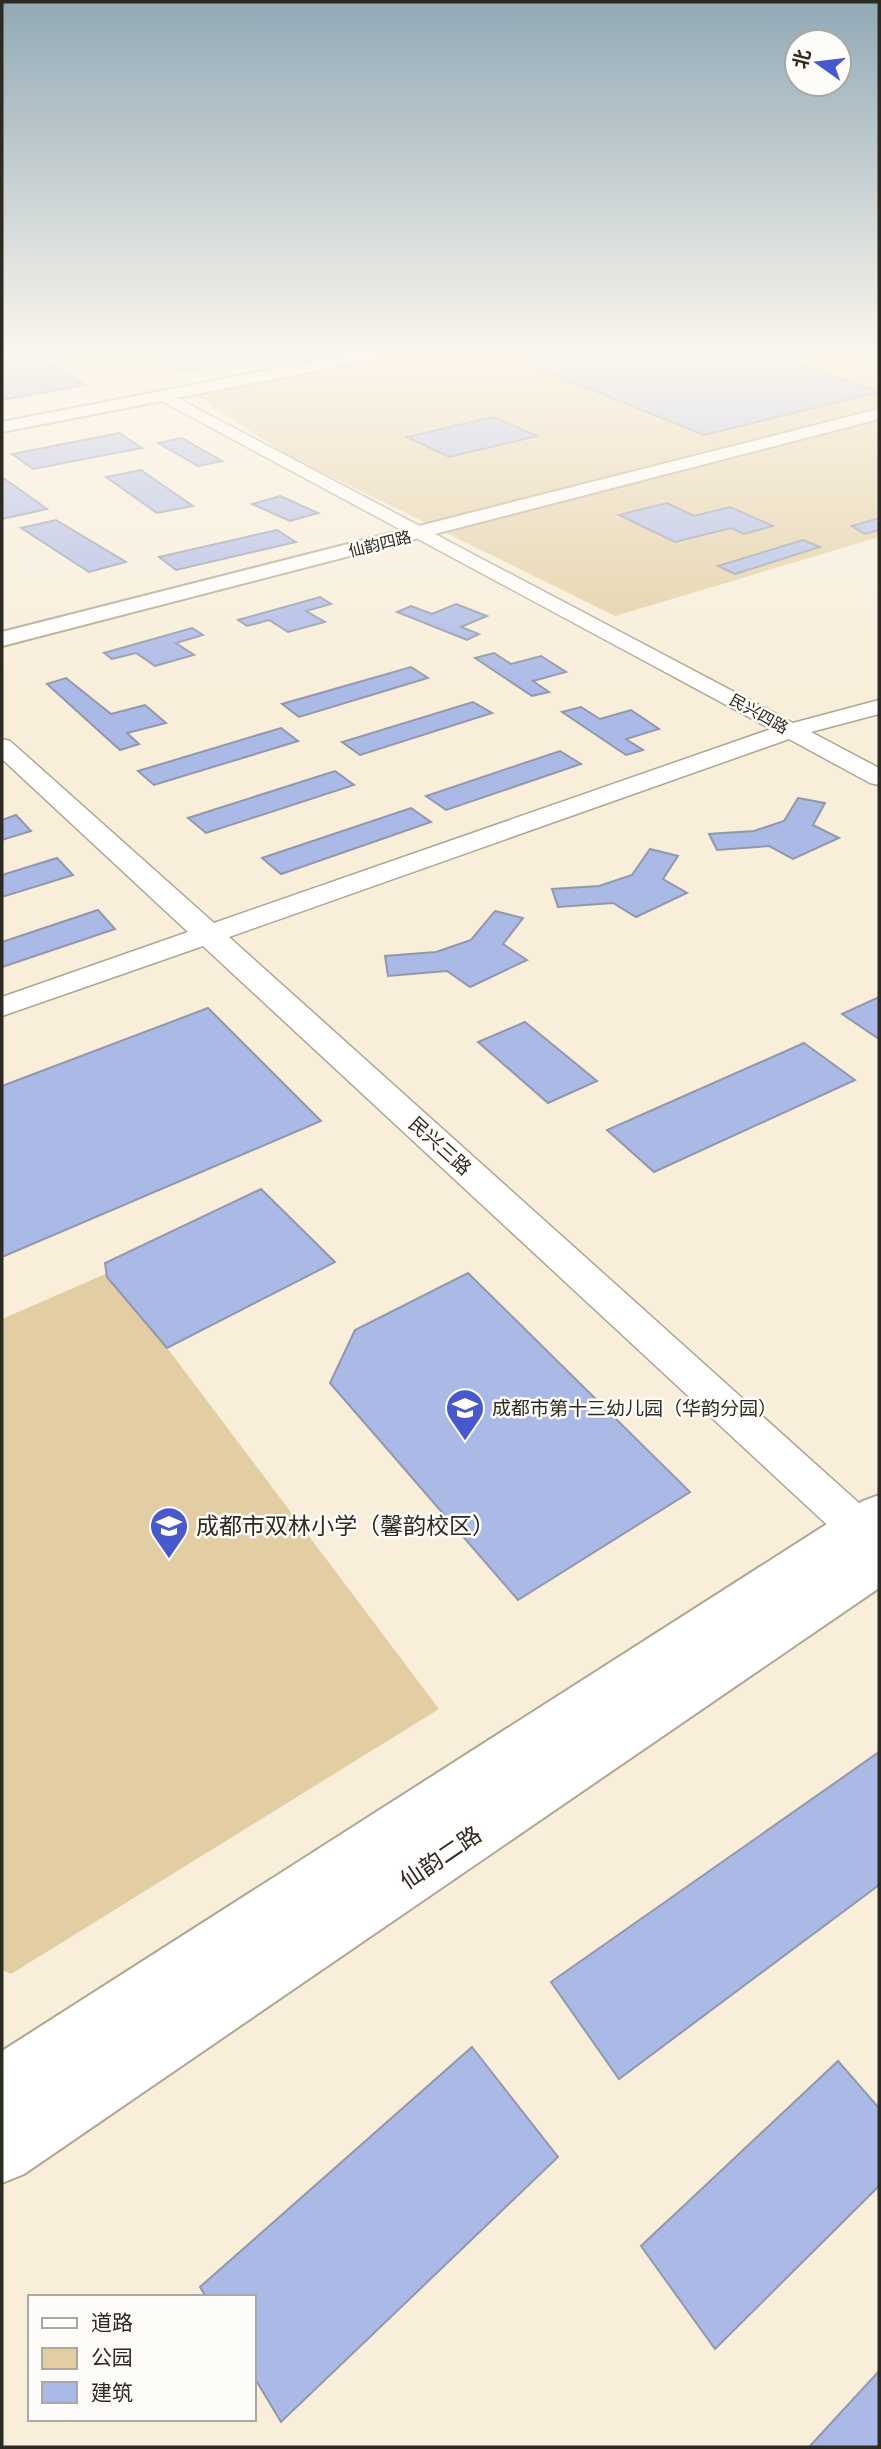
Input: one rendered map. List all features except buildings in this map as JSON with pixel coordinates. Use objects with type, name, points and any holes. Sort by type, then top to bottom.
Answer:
[{"type":"street","name":"民兴四路","points":[[293,464],[879,778]]},
{"type":"street","name":"仙韵四路","points":[[2,639],[686,464]]},
{"type":"street","points":[[2,1007],[789,731],[879,707]]},
{"type":"street","name":"民兴三路","points":[[2,746],[874,1538]]},
{"type":"street","points":[[2,2085],[874,1538]]},
{"type":"street","name":"仙韵二路","points":[[2,2152],[874,1538]]},
{"type":"green space","points":[[307,464],[879,464],[879,537],[615,616]]},
{"type":"green space","points":[[110,1272],[439,1709],[11,1974],[2,1970],[2,1319]]},
{"type":"place","name":"成都市第十三幼儿园（华韵分园）","points":[[465,1442]]},
{"type":"place","name":"成都市双林小学（馨韵校区）","points":[[169,1560]]}]
